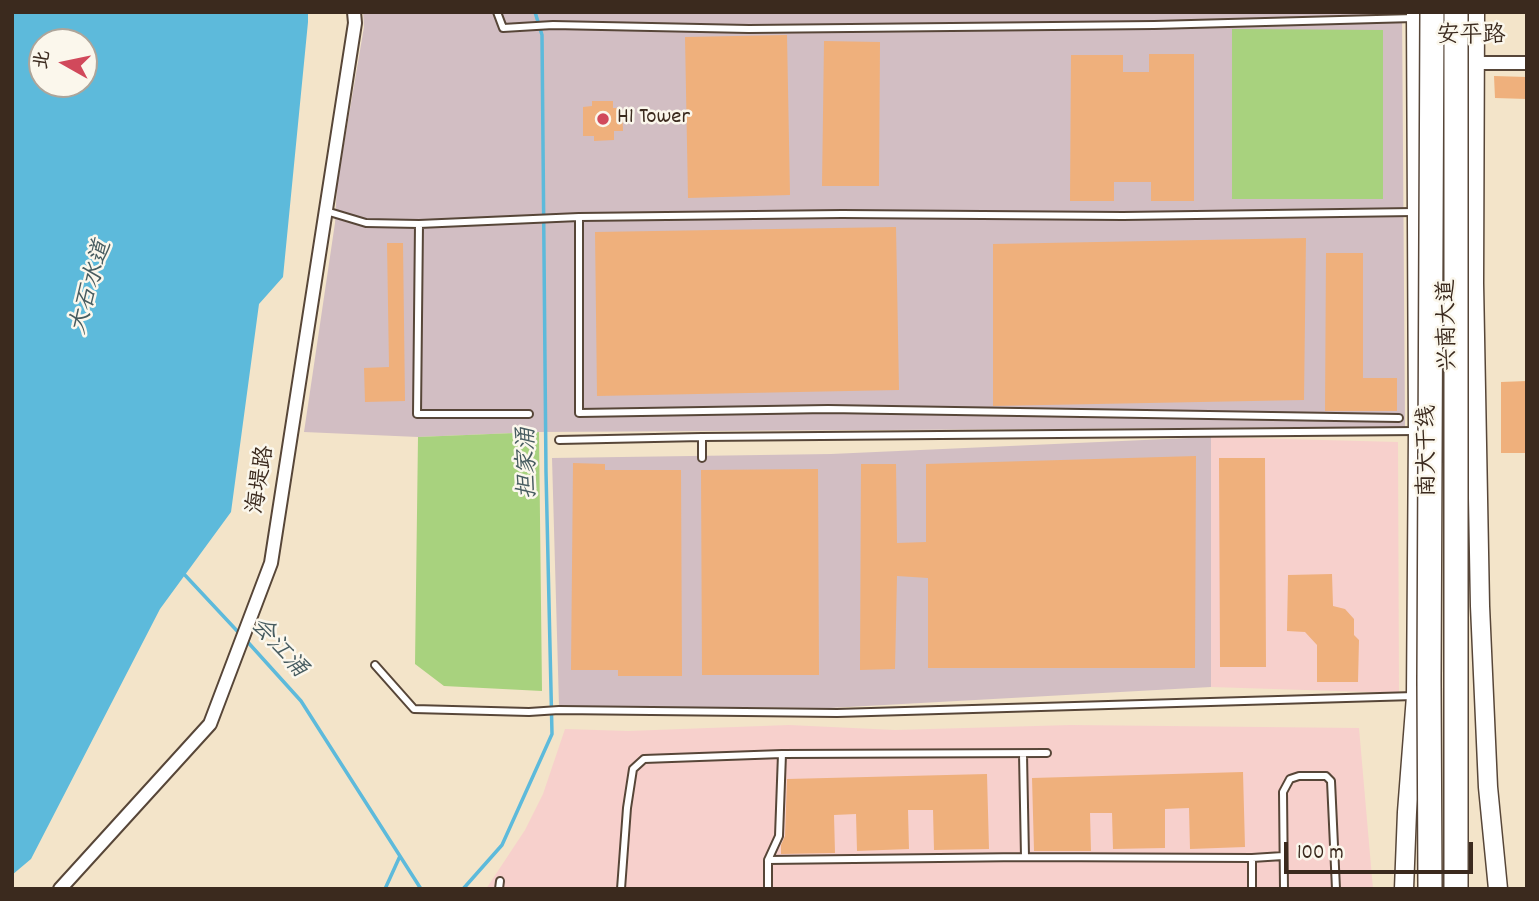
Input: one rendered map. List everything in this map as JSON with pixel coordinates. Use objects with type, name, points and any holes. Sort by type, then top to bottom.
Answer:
[{"type":"highway","name":"南大干线","points":[[1455,889],[1456,12]]},
{"type":"highway","name":"南大干线","points":[[1421,14],[1430,889]]},
{"type":"highway","points":[[1421,889],[1429,783]]},
{"type":"main road","name":"兴南大道","points":[[1475,12],[1474,212],[1480,607],[1488,786],[1497,889]]},
{"type":"main road","name":"兴南大道","points":[[1404,889],[1416,696],[1418,430],[1415,63],[1421,14]]},
{"type":"main road","name":"安平路","points":[[1415,63],[1475,62]]},
{"type":"main road","points":[[1415,212],[1474,212]]},
{"type":"main road","name":"兴南大道","points":[[1416,696],[1426,796],[1421,889]]},
{"type":"street","name":"海堤路","points":[[60,889],[210,724],[271,563],[355,23],[354,12]]},
{"type":"street","name":"安平路","points":[[1475,62],[1527,63]]},
{"type":"lane","points":[[497,12],[503,27],[821,30],[1180,25],[1421,14]]},
{"type":"lane","points":[[326,211],[366,223],[419,224],[579,217],[842,214],[1123,216],[1415,212]]},
{"type":"lane","points":[[579,217],[579,412],[828,409],[1399,418]]},
{"type":"lane","points":[[419,224],[417,414],[529,414]]},
{"type":"lane","points":[[559,440],[1418,430]]},
{"type":"lane","points":[[702,437],[702,458]]},
{"type":"lane","points":[[375,665],[414,709],[837,713],[1416,696]]},
{"type":"lane","points":[[621,889],[633,769],[644,759],[782,754],[1047,753]]},
{"type":"lane","points":[[768,889],[768,860],[779,836],[782,754]]},
{"type":"lane","points":[[1023,754],[1025,857]]},
{"type":"lane","points":[[1284,889],[1283,792],[1290,779],[1298,776],[1326,776],[1331,781],[1336,889]]},
{"type":"lane","points":[[768,860],[1283,856]]},
{"type":"lane","points":[[1252,858],[1252,889]]},
{"type":"shaded area","points":[[363,12],[1402,12],[1405,427],[539,432],[418,437],[304,432],[335,223],[337,185],[364,27]]},
{"type":"shaded area","points":[[1211,437],[1398,442],[1399,693],[1211,687]]},
{"type":"shaded area","points":[[1211,437],[1211,687],[830,708],[559,706],[552,458],[831,454]]},
{"type":"shaded area","points":[[789,725],[895,730],[1071,725],[1359,728],[1373,889],[486,889],[525,830],[543,794],[565,729],[628,731]]},
{"type":"green space","points":[[1232,29],[1383,30],[1383,199],[1232,199]]},
{"type":"green space","points":[[539,432],[542,691],[444,686],[415,664],[418,437]]},
{"type":"water","name":"大石水道","points":[[12,12],[308,12],[283,277],[259,304],[231,512],[160,609],[31,859],[12,875]]},
{"type":"building","points":[[787,35],[790,195],[688,198],[685,37]]},
{"type":"building","points":[[824,41],[880,42],[879,186],[822,186]]},
{"type":"building","points":[[1149,54],[1194,54],[1194,201],[1151,201],[1151,182],[1114,182],[1114,201],[1070,201],[1071,55],[1123,55],[1123,72],[1149,72]]},
{"type":"building","points":[[1494,76],[1527,77],[1527,99],[1495,98]]},
{"type":"building","name":"H1 Tower","points":[[592,101],[613,101],[613,108],[622,108],[623,131],[614,131],[614,140],[594,141],[594,136],[583,136],[583,107],[592,106]]},
{"type":"building","points":[[896,227],[899,390],[597,396],[595,232]]},
{"type":"building","points":[[1306,238],[1304,400],[993,406],[993,244]]},
{"type":"building","points":[[387,243],[403,243],[405,401],[365,402],[364,368],[389,367]]},
{"type":"building","points":[[1326,253],[1363,253],[1363,378],[1397,378],[1397,411],[1325,411]]},
{"type":"building","points":[[1527,381],[1527,453],[1501,453],[1501,382]]},
{"type":"building","points":[[1196,456],[1195,668],[928,668],[928,578],[897,576],[895,669],[860,670],[861,464],[896,464],[897,543],[926,542],[926,464]]},
{"type":"building","points":[[1219,458],[1265,458],[1266,667],[1220,667]]},
{"type":"building","points":[[573,463],[605,464],[605,470],[681,470],[682,676],[618,676],[618,670],[571,670]]},
{"type":"building","points":[[818,469],[819,675],[702,675],[701,470]]},
{"type":"building","points":[[1332,574],[1333,606],[1345,609],[1354,619],[1354,635],[1359,640],[1358,682],[1317,682],[1317,645],[1305,632],[1287,631],[1288,575]]},
{"type":"building","points":[[1243,772],[1245,847],[1190,849],[1189,808],[1165,809],[1165,848],[1113,849],[1112,813],[1090,813],[1091,851],[1034,851],[1032,778]]},
{"type":"building","points":[[987,774],[989,849],[934,850],[933,810],[908,810],[909,849],[857,851],[856,814],[834,815],[835,853],[781,854],[785,836],[787,779]]},
{"type":"waterway","name":"担家涌","points":[[463,889],[502,845],[552,734],[546,472],[542,35],[535,12]]},
{"type":"waterway","name":"会江涌","points":[[183,573],[240,634]]},
{"type":"waterway","name":"会江涌","points":[[245,639],[301,701],[421,889]]},
{"type":"waterway","points":[[385,889],[400,856]]},
{"type":"place","name":"H1 Tower","points":[[603,119]]}]
